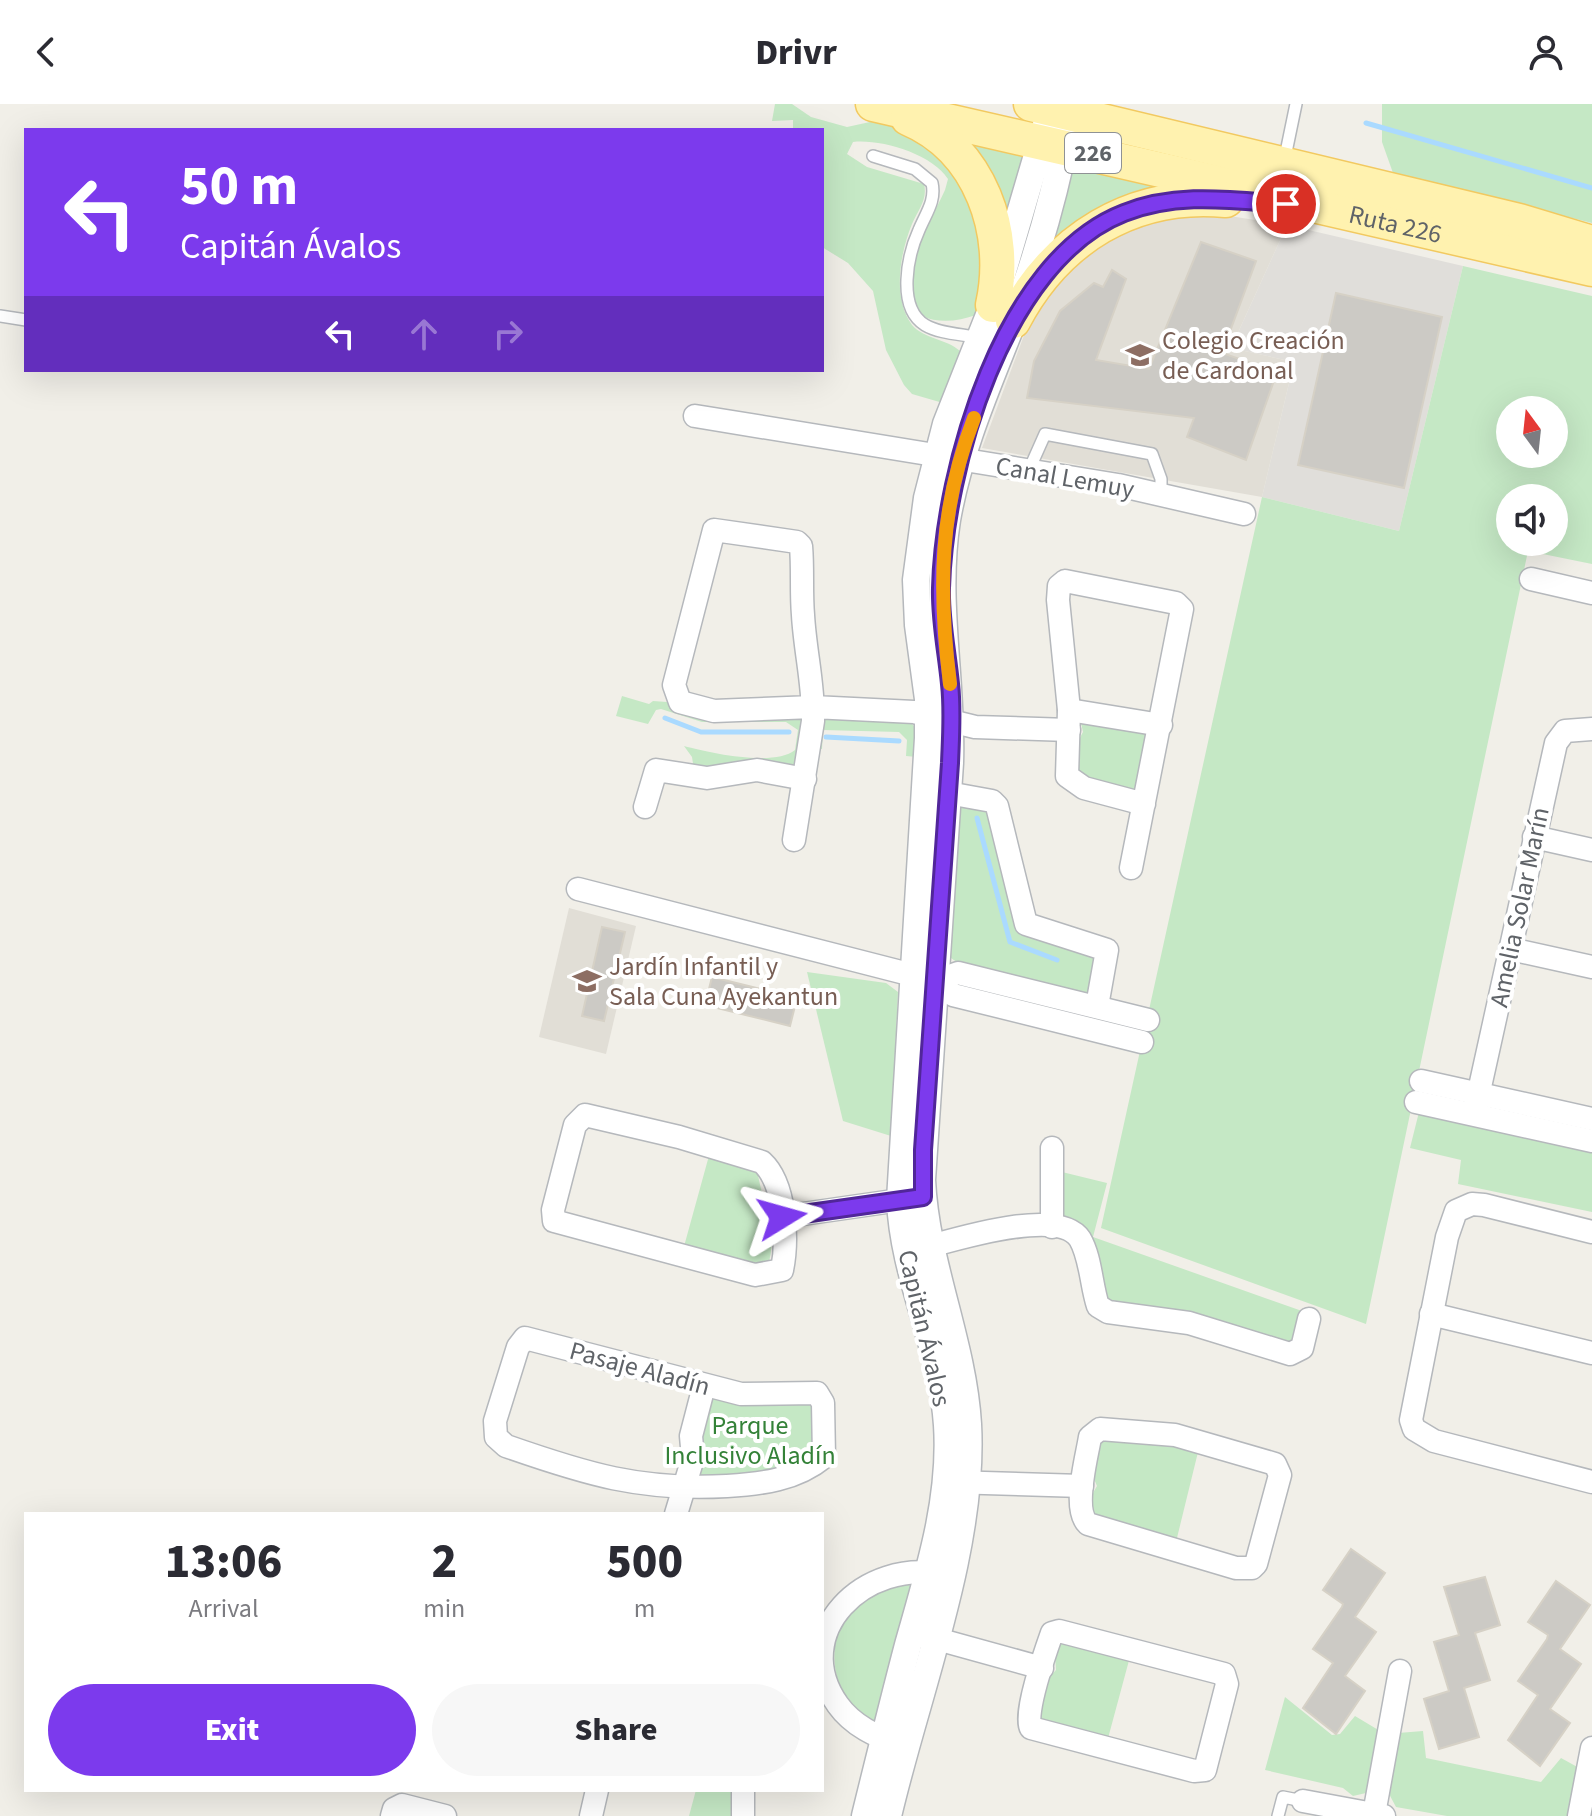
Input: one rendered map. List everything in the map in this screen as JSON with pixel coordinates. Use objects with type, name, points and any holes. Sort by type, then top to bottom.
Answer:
[{"type":"main road","name":"Ruta 226","points":[[874,104],[1051,152],[1592,269]]},
{"type":"main road","points":[[874,104],[933,133],[961,157],[978,181],[998,244],[1003,313]]},
{"type":"main road","name":"Ruta 226","points":[[1055,107],[1519,221],[1592,243]]},
{"type":"main road","points":[[1003,313],[1065,250],[1092,229],[1121,214],[1191,198],[1310,206]]},
{"type":"street","points":[[924,978],[948,793],[940,718],[916,580],[924,517],[1003,313],[1051,152],[1055,107]]},
{"type":"street","points":[[949,456],[980,338],[1003,313]]},
{"type":"street","name":"Canal Lemuy","points":[[695,416],[1029,470],[1161,494],[1244,514]]},
{"type":"street","points":[[794,840],[813,707],[802,612],[801,544],[714,530],[674,685],[680,702],[714,711],[813,707],[940,718],[975,727],[1069,720],[1161,725]]},
{"type":"street","points":[[1531,579],[1592,593]]},
{"type":"street","points":[[1131,868],[1161,725],[1182,606],[1068,581],[1059,586],[1058,600],[1069,720],[1066,773],[1071,782],[1144,804]]},
{"type":"street","points":[[924,978],[940,718]]},
{"type":"street","name":"Amelia Solar Marín","points":[[1476,1103],[1556,743],[1565,731],[1592,729]]},
{"type":"street","points":[[645,807],[656,770],[707,778],[757,770],[805,779]]},
{"type":"street","points":[[948,793],[992,801],[997,806],[1026,924],[1107,950],[1097,1006]]},
{"type":"street","points":[[1534,837],[1592,850]]},
{"type":"street","points":[[578,889],[924,978],[953,995],[1145,1031],[1097,1006],[958,973],[924,978]]},
{"type":"street","points":[[1510,949],[1592,967]]},
{"type":"street","name":"Capitán Ávalos","points":[[865,1816],[894,1743],[939,1574],[957,1482],[911,1199],[924,978]]},
{"type":"street","points":[[1418,1091],[1476,1103],[1592,1119]]},
{"type":"street","points":[[1476,1103],[1592,1141]]},
{"type":"street","points":[[591,1115],[762,1162],[775,1183],[782,1217],[782,1270],[761,1275],[564,1226],[554,1221],[552,1216],[575,1125],[579,1118],[591,1115]]},
{"type":"street","points":[[1052,1148],[1052,1227]]},
{"type":"street","points":[[782,1217],[911,1199]]},
{"type":"street","points":[[1592,1232],[1484,1205],[1462,1207],[1452,1220],[1412,1409],[1414,1429],[1452,1447],[1592,1482]]},
{"type":"street","points":[[918,1249],[1012,1227],[1052,1227],[1069,1231],[1080,1239],[1095,1298],[1103,1309],[1138,1318],[1189,1323],[1293,1354],[1302,1348],[1309,1319]]},
{"type":"street","points":[[1431,1314],[1592,1353]]},
{"type":"street","name":"Pasaje Aladín","points":[[525,1338],[704,1386],[755,1396],[817,1393],[823,1403],[824,1457],[773,1483],[683,1489],[629,1484],[536,1457],[500,1442],[496,1437],[495,1421],[518,1347],[525,1338]]},
{"type":"street","points":[[677,1512],[693,1458],[691,1436],[704,1386]]},
{"type":"street","points":[[1096,1429],[1175,1435],[1270,1462],[1279,1468],[1280,1475],[1256,1564],[1245,1570],[1088,1524],[1080,1511],[1082,1486],[1090,1437],[1096,1429]]},
{"type":"street","points":[[957,1482],[1082,1486]]},
{"type":"street","points":[[894,1743],[860,1726],[834,1698],[824,1663],[825,1632],[841,1607],[861,1587],[887,1575],[939,1574]]},
{"type":"street","points":[[1059,1631],[1224,1674],[1227,1684],[1208,1767],[1194,1771],[1031,1728],[1028,1718],[1042,1668],[1052,1633],[1059,1631]]},
{"type":"street","points":[[923,1635],[1042,1668]]},
{"type":"street","points":[[1303,1801],[1379,1815],[1400,1671]]},
{"type":"street","name":"Capitán Ávalos","points":[[888,1816],[894,1743]]},
{"type":"street","points":[[1579,1816],[1592,1748]]},
{"type":"street","points":[[591,1816],[597,1792]]},
{"type":"street","points":[[743,1792],[743,1816]]},
{"type":"street","points":[[392,1816],[394,1809],[402,1805],[445,1816]]},
{"type":"lane","points":[[1283,164],[1296,104]]},
{"type":"lane","points":[[873,156],[915,169],[932,183],[931,204],[908,264],[910,300],[917,318],[937,330],[980,338]]},
{"type":"lane","points":[[0,316],[24,320]]},
{"type":"lane","points":[[1029,470],[1045,434],[1152,454],[1161,479],[1161,494]]},
{"type":"lane","points":[[1278,1816],[1283,1797],[1303,1801]]},
{"type":"shaded area","name":"Colegio Creación de Cardonal","points":[[1177,215],[1236,217],[1287,225],[1231,348],[1294,362],[1262,497],[982,448],[1026,330],[1064,273],[1110,239],[1144,224]]},
{"type":"shaded area","points":[[1287,225],[1463,266],[1399,531],[1262,497],[1294,362],[1231,348]]},
{"type":"shaded area","name":"Jardín Infantil y Sala Cuna Ayekantun","points":[[569,908],[636,926],[606,1054],[539,1037]]},
{"type":"green space","points":[[775,104],[792,104],[811,117],[847,127],[879,120],[942,146],[992,242],[976,315],[949,321],[922,316],[914,301],[911,285],[916,252],[948,179],[930,162],[891,146],[853,142],[847,154],[867,167],[924,184],[924,200],[904,248],[900,289],[912,325],[960,351],[943,403],[912,394],[904,385],[886,350],[873,291],[848,263],[824,248],[824,128],[793,128],[793,120],[772,121]]},
{"type":"green space","points":[[1382,104],[1592,104],[1592,223],[1393,173],[1382,142]]},
{"type":"green space","points":[[938,127],[1025,154],[1004,227]]},
{"type":"green space","points":[[1073,161],[1191,188],[1047,253]]},
{"type":"green space","points":[[1463,266],[1592,296],[1592,564],[1553,556],[1568,556],[1568,484],[1496,484],[1496,556],[1527,556],[1366,1324],[1101,1228],[1262,497],[1399,531]]},
{"type":"green space","points":[[622,696],[649,704],[653,701],[667,702],[683,712],[798,717],[803,720],[802,766],[694,770],[692,757],[684,746],[741,757],[772,758],[795,750],[798,730],[786,722],[702,722],[661,709],[656,710],[648,724],[616,716]]},
{"type":"green space","points":[[824,719],[908,720],[916,728],[917,757],[906,756],[907,740],[899,732],[823,730],[822,749],[816,749]]},
{"type":"green space","points":[[1081,723],[1149,731],[1140,793],[1080,781],[1076,756],[1083,732]]},
{"type":"green space","points":[[958,802],[987,803],[1018,917],[1096,949],[1089,993],[958,963],[951,958]]},
{"type":"green space","points":[[807,972],[886,983],[898,992],[891,1136],[843,1121]]},
{"type":"green space","points":[[1419,1112],[1592,1151],[1592,1212],[1458,1184],[1461,1160],[1410,1148]]},
{"type":"green space","points":[[710,1152],[757,1169],[771,1230],[771,1255],[767,1269],[683,1250]]},
{"type":"green space","points":[[1062,1172],[1107,1183],[1093,1237],[1302,1311],[1294,1346],[1129,1312],[1109,1300],[1060,1215]]},
{"type":"green space","name":"Parque Inclusivo Aladín","points":[[709,1395],[813,1399],[818,1450],[786,1469],[706,1480],[695,1474],[709,1464],[707,1451],[699,1443]]},
{"type":"green space","points":[[1100,1434],[1199,1448],[1175,1546],[1097,1520],[1087,1503],[1097,1486],[1092,1474]]},
{"type":"green space","points":[[917,1579],[877,1723],[859,1713],[846,1698],[838,1681],[836,1642],[842,1623],[852,1607],[868,1594]]},
{"type":"green space","points":[[1054,1641],[1131,1653],[1107,1742],[1037,1723],[1046,1680],[1056,1670]]},
{"type":"green space","points":[[1285,1697],[1332,1735],[1340,1734],[1355,1716],[1380,1731],[1366,1793],[1353,1796],[1343,1788],[1265,1770]]},
{"type":"green space","points":[[1423,1731],[1426,1758],[1541,1782],[1561,1758],[1581,1769],[1572,1816],[1447,1816],[1396,1807],[1388,1792],[1398,1733]]},
{"type":"green space","points":[[695,1792],[737,1792],[738,1816],[689,1816]]},
{"type":"building","points":[[1201,242],[1256,261],[1222,353],[1277,372],[1246,460],[1187,437],[1194,418],[1027,398],[1034,361],[1060,311],[1094,283],[1103,287],[1112,270],[1126,279],[1096,360],[1149,369]]},
{"type":"building","points":[[1336,293],[1442,317],[1404,488],[1298,465]]},
{"type":"building","points":[[602,927],[625,932],[604,1021],[582,1016]]},
{"type":"building","points":[[712,977],[797,998],[790,1026],[705,1005]]},
{"type":"building","points":[[1351,1549],[1385,1573],[1355,1617],[1376,1632],[1345,1676],[1365,1691],[1336,1734],[1303,1708],[1333,1663],[1313,1649],[1342,1607],[1343,1604],[1323,1590]]},
{"type":"building","points":[[1485,1577],[1500,1625],[1475,1633],[1490,1680],[1464,1688],[1479,1737],[1439,1749],[1424,1699],[1449,1691],[1434,1642],[1459,1635],[1444,1587]]},
{"type":"building","points":[[1556,1581],[1590,1605],[1560,1649],[1581,1664],[1550,1709],[1570,1723],[1540,1766],[1508,1740],[1538,1695],[1518,1681],[1547,1639],[1548,1635],[1528,1622]]},
{"type":"waterway","points":[[1366,123],[1592,188]]},
{"type":"waterway","points":[[665,718],[701,732],[789,732]]},
{"type":"waterway","points":[[826,737],[899,741]]},
{"type":"waterway","points":[[977,818],[1010,942],[1057,960]]},
{"type":"slow traffic","points":[[950,684],[942,625],[941,576],[956,476],[974,418]]},
{"type":"place","name":"Colegio Creación de Cardonal","points":[[1140,355]]},
{"type":"place","name":"Jardín Infantil y Sala Cuna Ayekantun","points":[[587,981]]},
{"type":"route","points":[[782,1217],[923,1197],[923,1150],[950,763],[952,699],[941,605],[945,537],[964,444],[1013,321],[1035,283],[1065,250],[1101,223],[1121,214],[1155,203],[1191,198],[1286,204]]}]
